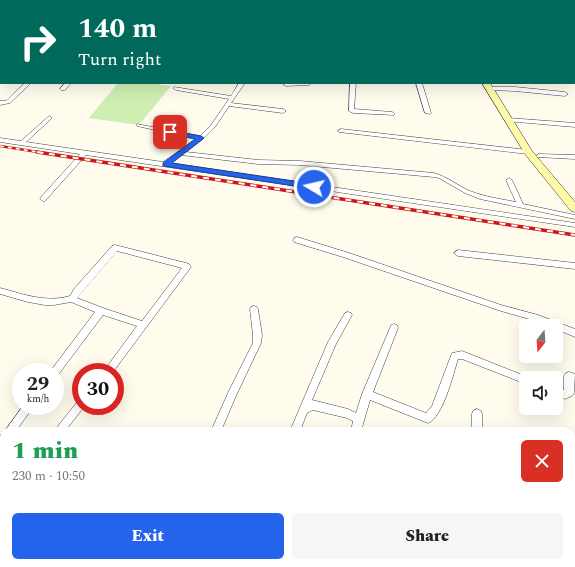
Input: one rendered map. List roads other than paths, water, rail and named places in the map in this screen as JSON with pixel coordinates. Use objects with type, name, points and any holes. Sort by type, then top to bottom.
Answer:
[{"type":"street","points":[[0,103],[8,102],[27,84]]},
{"type":"street","points":[[63,89],[67,84]]},
{"type":"street","points":[[165,164],[201,138],[213,126],[241,84]]},
{"type":"street","points":[[353,84],[353,111],[392,114]]},
{"type":"street","points":[[418,84],[428,113]]},
{"type":"street","points":[[490,87],[565,94]]},
{"type":"street","points":[[490,87],[501,98],[511,121],[528,152],[575,209]]},
{"type":"street","points":[[176,88],[232,98]]},
{"type":"street","points":[[228,104],[283,111]]},
{"type":"street","points":[[21,144],[49,118]]},
{"type":"street","points":[[511,121],[575,125]]},
{"type":"street","points":[[511,121],[575,197]]},
{"type":"street","points":[[139,125],[201,138]]},
{"type":"street","points":[[342,130],[528,152]]},
{"type":"street","points":[[0,140],[575,225]]},
{"type":"street","points":[[43,199],[84,153]]},
{"type":"street","points":[[180,153],[258,162],[300,163],[434,175],[441,177],[474,195],[575,217]]},
{"type":"street","points":[[540,156],[575,157]]},
{"type":"street","points":[[509,180],[521,206]]},
{"type":"street","points":[[297,240],[346,255],[501,308],[538,318],[575,333]]},
{"type":"street","points":[[0,291],[47,303],[57,303],[73,298],[77,291],[116,247],[186,266],[186,269],[115,363]]},
{"type":"street","points":[[458,252],[575,266]]},
{"type":"street","points":[[73,298],[75,301],[101,311],[144,325]]},
{"type":"street","points":[[218,427],[257,343],[258,339],[254,323],[254,310]]},
{"type":"street","points":[[62,363],[101,311]]},
{"type":"street","points":[[297,427],[332,342],[348,315]]},
{"type":"street","points":[[357,427],[367,394],[394,328]]},
{"type":"street","points":[[367,394],[428,418],[436,409],[455,356],[462,355],[519,377]]},
{"type":"street","points":[[563,394],[569,393],[569,376],[575,378]]},
{"type":"street","points":[[303,410],[312,405],[348,414],[359,419]]},
{"type":"street","points":[[477,414],[477,427]]},
{"type":"street","points":[[13,427],[22,415]]},
{"type":"street","points":[[63,427],[72,415]]},
{"type":"railway","points":[[0,146],[44,153]]},
{"type":"railway","points":[[37,152],[575,235]]}]
